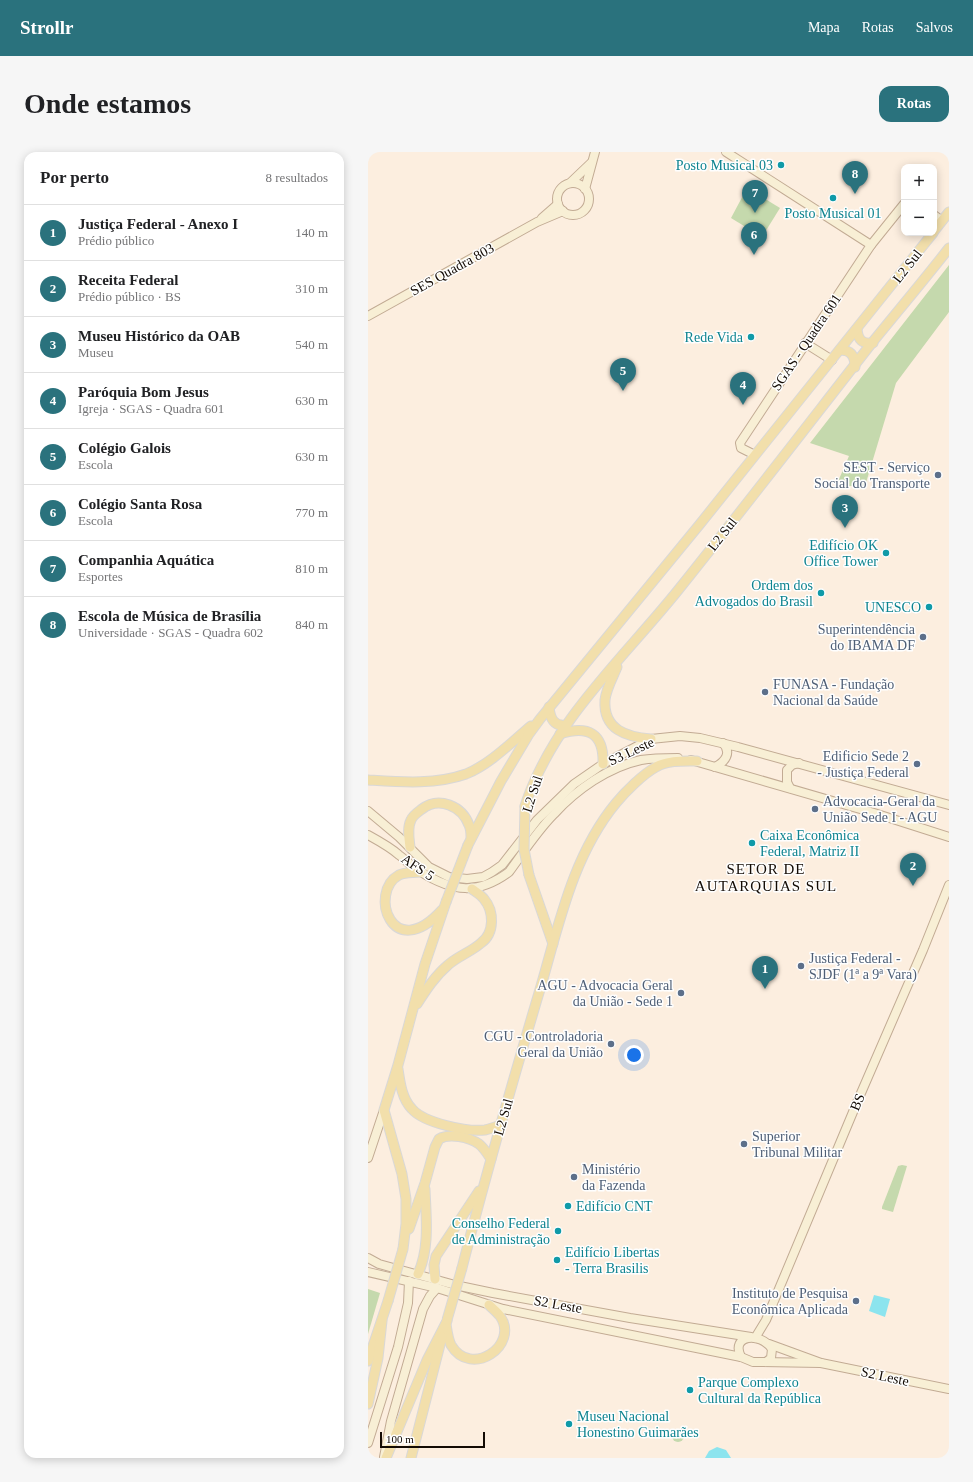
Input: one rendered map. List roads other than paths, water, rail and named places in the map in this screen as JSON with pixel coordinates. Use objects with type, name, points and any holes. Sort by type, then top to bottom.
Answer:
[{"type":"main road","points":[[592,163],[570,183],[566,184],[559,190],[557,199],[558,204],[563,211],[578,214],[585,209],[588,197],[586,189],[595,152]]},
{"type":"main road","points":[[726,152],[871,244]]},
{"type":"main road","points":[[570,183],[580,185],[586,189]]},
{"type":"main road","name":"SES Quadra 803","points":[[536,222],[558,204]]},
{"type":"main road","name":"SGAS - Quadra 601","points":[[755,455],[741,448],[740,443],[871,244],[901,208]]},
{"type":"main road","name":"SES Quadra 803","points":[[368,316],[536,222],[563,211]]},
{"type":"main road","name":"L2 Sul","points":[[937,227],[949,212]]},
{"type":"main road","points":[[937,217],[942,221]]},
{"type":"main road","name":"L2 Sul","points":[[384,1110],[445,905],[470,841],[529,734],[549,707],[624,618],[857,329],[930,236]]},
{"type":"main road","name":"L2 Sul","points":[[411,1458],[483,1185],[553,944],[529,875],[524,849],[525,806],[532,785],[566,725],[678,590],[949,248]]},
{"type":"main road","points":[[857,329],[859,339],[861,341],[873,343]]},
{"type":"main road","points":[[805,343],[832,360]]},
{"type":"main road","points":[[840,350],[851,353],[854,356],[855,367]]},
{"type":"main road","points":[[619,660],[605,699],[609,720],[620,732],[633,737],[651,739]]},
{"type":"main road","points":[[549,707],[553,722],[558,725],[566,725]]},
{"type":"main road","points":[[368,780],[405,782],[437,780],[467,774],[491,760],[540,719]]},
{"type":"main road","points":[[560,734],[577,730],[586,731],[593,734],[602,744],[604,753],[603,764]]},
{"type":"main road","name":"S3 Leste","points":[[410,847],[418,858],[429,867],[443,874],[467,879],[483,877],[502,865],[537,820],[574,784],[603,764],[651,739],[680,736],[723,743],[949,805]]},
{"type":"main road","points":[[715,767],[724,762],[727,749],[723,743]]},
{"type":"main road","name":"S3 Leste","points":[[472,889],[490,884],[509,872],[554,814],[593,782],[616,768],[641,761],[661,758],[680,758],[697,761],[949,837]]},
{"type":"main road","points":[[553,944],[576,873],[595,834],[616,803],[636,783],[656,767],[678,761],[697,761]]},
{"type":"main road","points":[[790,788],[787,782],[787,770],[792,765],[800,763]]},
{"type":"main road","points":[[410,847],[409,827],[411,819],[425,807],[435,803],[447,803],[458,809],[466,818],[470,827],[470,841]]},
{"type":"main road","name":"AFS 5","points":[[368,811],[410,847]]},
{"type":"main road","name":"AFS 5","points":[[368,835],[398,854],[420,872],[443,884],[472,889]]},
{"type":"main road","points":[[420,872],[405,873],[391,880],[383,894],[382,904],[387,920],[398,929],[405,930],[420,928],[431,922],[445,905]]},
{"type":"main road","name":"BS","points":[[753,1337],[766,1320],[858,1100],[924,950],[949,885]]},
{"type":"main road","points":[[412,1013],[441,970],[452,961],[483,942],[489,934],[492,920],[489,908],[483,898],[472,889]]},
{"type":"main road","points":[[398,1065],[402,1092],[406,1102],[412,1110],[423,1118],[456,1127],[474,1130],[485,1130],[500,1126]]},
{"type":"main road","points":[[368,1158],[384,1110]]},
{"type":"main road","points":[[384,1110],[402,1174],[406,1199],[406,1224],[403,1246]]},
{"type":"main road","points":[[368,1362],[382,1321],[403,1246],[425,1183],[435,1147],[439,1139],[448,1136],[467,1139],[478,1143],[491,1159]]},
{"type":"main road","points":[[418,1274],[424,1262],[426,1242],[425,1183]]},
{"type":"main road","points":[[435,1279],[434,1266],[436,1256],[483,1185]]},
{"type":"main road","name":"S2 Leste","points":[[368,1258],[379,1264],[470,1288],[753,1337]]},
{"type":"main road","name":"S2 Leste","points":[[368,1272],[437,1288],[489,1305],[517,1312],[741,1357]]},
{"type":"main road","points":[[368,1442],[401,1333],[408,1302],[409,1281]]},
{"type":"main road","points":[[385,1458],[391,1421],[423,1309],[430,1296],[437,1288]]},
{"type":"main road","points":[[446,1322],[451,1344],[457,1353],[469,1359],[481,1359],[494,1353],[500,1345],[504,1335],[504,1326],[501,1317],[489,1305]]},
{"type":"main road","points":[[573,1323],[580,1318],[580,1308]]},
{"type":"main road","name":"BS","points":[[766,1320],[766,1342]]},
{"type":"main road","points":[[368,1404],[378,1358],[382,1321]]},
{"type":"main road","points":[[385,1458],[427,1360],[446,1322]]},
{"type":"main road","points":[[753,1337],[766,1342],[772,1349],[772,1355],[766,1362],[753,1362],[741,1357],[739,1353],[740,1344],[744,1339],[753,1337]]},
{"type":"main road","name":"S2 Leste","points":[[766,1342],[821,1363],[949,1389]]},
{"type":"main road","name":"S2 Leste","points":[[766,1362],[821,1363]]},
{"type":"water","points":[[874,1295],[890,1299],[885,1317],[869,1311]]},
{"type":"water","points":[[717,1447],[726,1450],[731,1458],[705,1458],[709,1451]]},
{"type":"place","name":"Posto Musical 03","points":[[781,165]]},
{"type":"place","name":"Escola de Música de Brasília","points":[[855,194]]},
{"type":"place","name":"Posto Musical 01","points":[[833,198]]},
{"type":"place","name":"Companhia Aquática","points":[[755,213]]},
{"type":"place","name":"Colégio Santa Rosa","points":[[754,255]]},
{"type":"place","name":"Rede Vida","points":[[751,337]]},
{"type":"place","name":"Colégio Galois","points":[[623,391]]},
{"type":"place","name":"Paróquia Bom Jesus","points":[[743,405]]},
{"type":"place","name":"SEST - Serviço Social do Transporte","points":[[938,475]]},
{"type":"place","name":"Museu Histórico da OAB","points":[[845,528]]},
{"type":"place","name":"Edifício OK Office Tower","points":[[886,553]]},
{"type":"place","name":"Ordem dos Advogados do Brasil","points":[[821,593]]},
{"type":"place","name":"UNESCO","points":[[929,607]]},
{"type":"place","name":"Superintendência do IBAMA DF","points":[[923,637]]},
{"type":"place","name":"FUNASA - Fundação Nacional da Saúde","points":[[765,692]]},
{"type":"place","name":"Edificio Sede 2 - Justiça Federal","points":[[917,764]]},
{"type":"place","name":"Advocacia-Geral da União Sede I - AGU","points":[[815,809]]},
{"type":"place","name":"Caixa Econômica Federal, Matriz II","points":[[752,843]]},
{"type":"place","name":"Receita Federal","points":[[913,886]]},
{"type":"place","name":"Justiça Federal - SJDF (1ª a 9ª Vara)","points":[[801,966]]},
{"type":"place","name":"Justiça Federal - Anexo I","points":[[765,989]]},
{"type":"place","name":"AGU - Advocacia Geral da União - Sede 1","points":[[681,993]]},
{"type":"place","name":"CGU - Controladoria Geral da União","points":[[611,1044]]},
{"type":"place","name":"Superior Tribunal Militar","points":[[744,1144]]},
{"type":"place","name":"Ministério da Fazenda","points":[[574,1177]]},
{"type":"place","name":"Edifício CNT","points":[[568,1206]]},
{"type":"place","name":"Conselho Federal de Administração","points":[[558,1231]]},
{"type":"place","name":"Edifício Libertas - Terra Brasilis","points":[[557,1260]]},
{"type":"place","name":"Instituto de Pesquisa Econômica Aplicada","points":[[856,1301]]},
{"type":"place","name":"Parque Complexo Cultural da República","points":[[690,1390]]},
{"type":"place","name":"Museu Nacional Honestino Guimarães","points":[[569,1424]]},
{"type":"district","name":"SETOR DE AUTARQUIAS SUL","points":[[766,878]]}]
